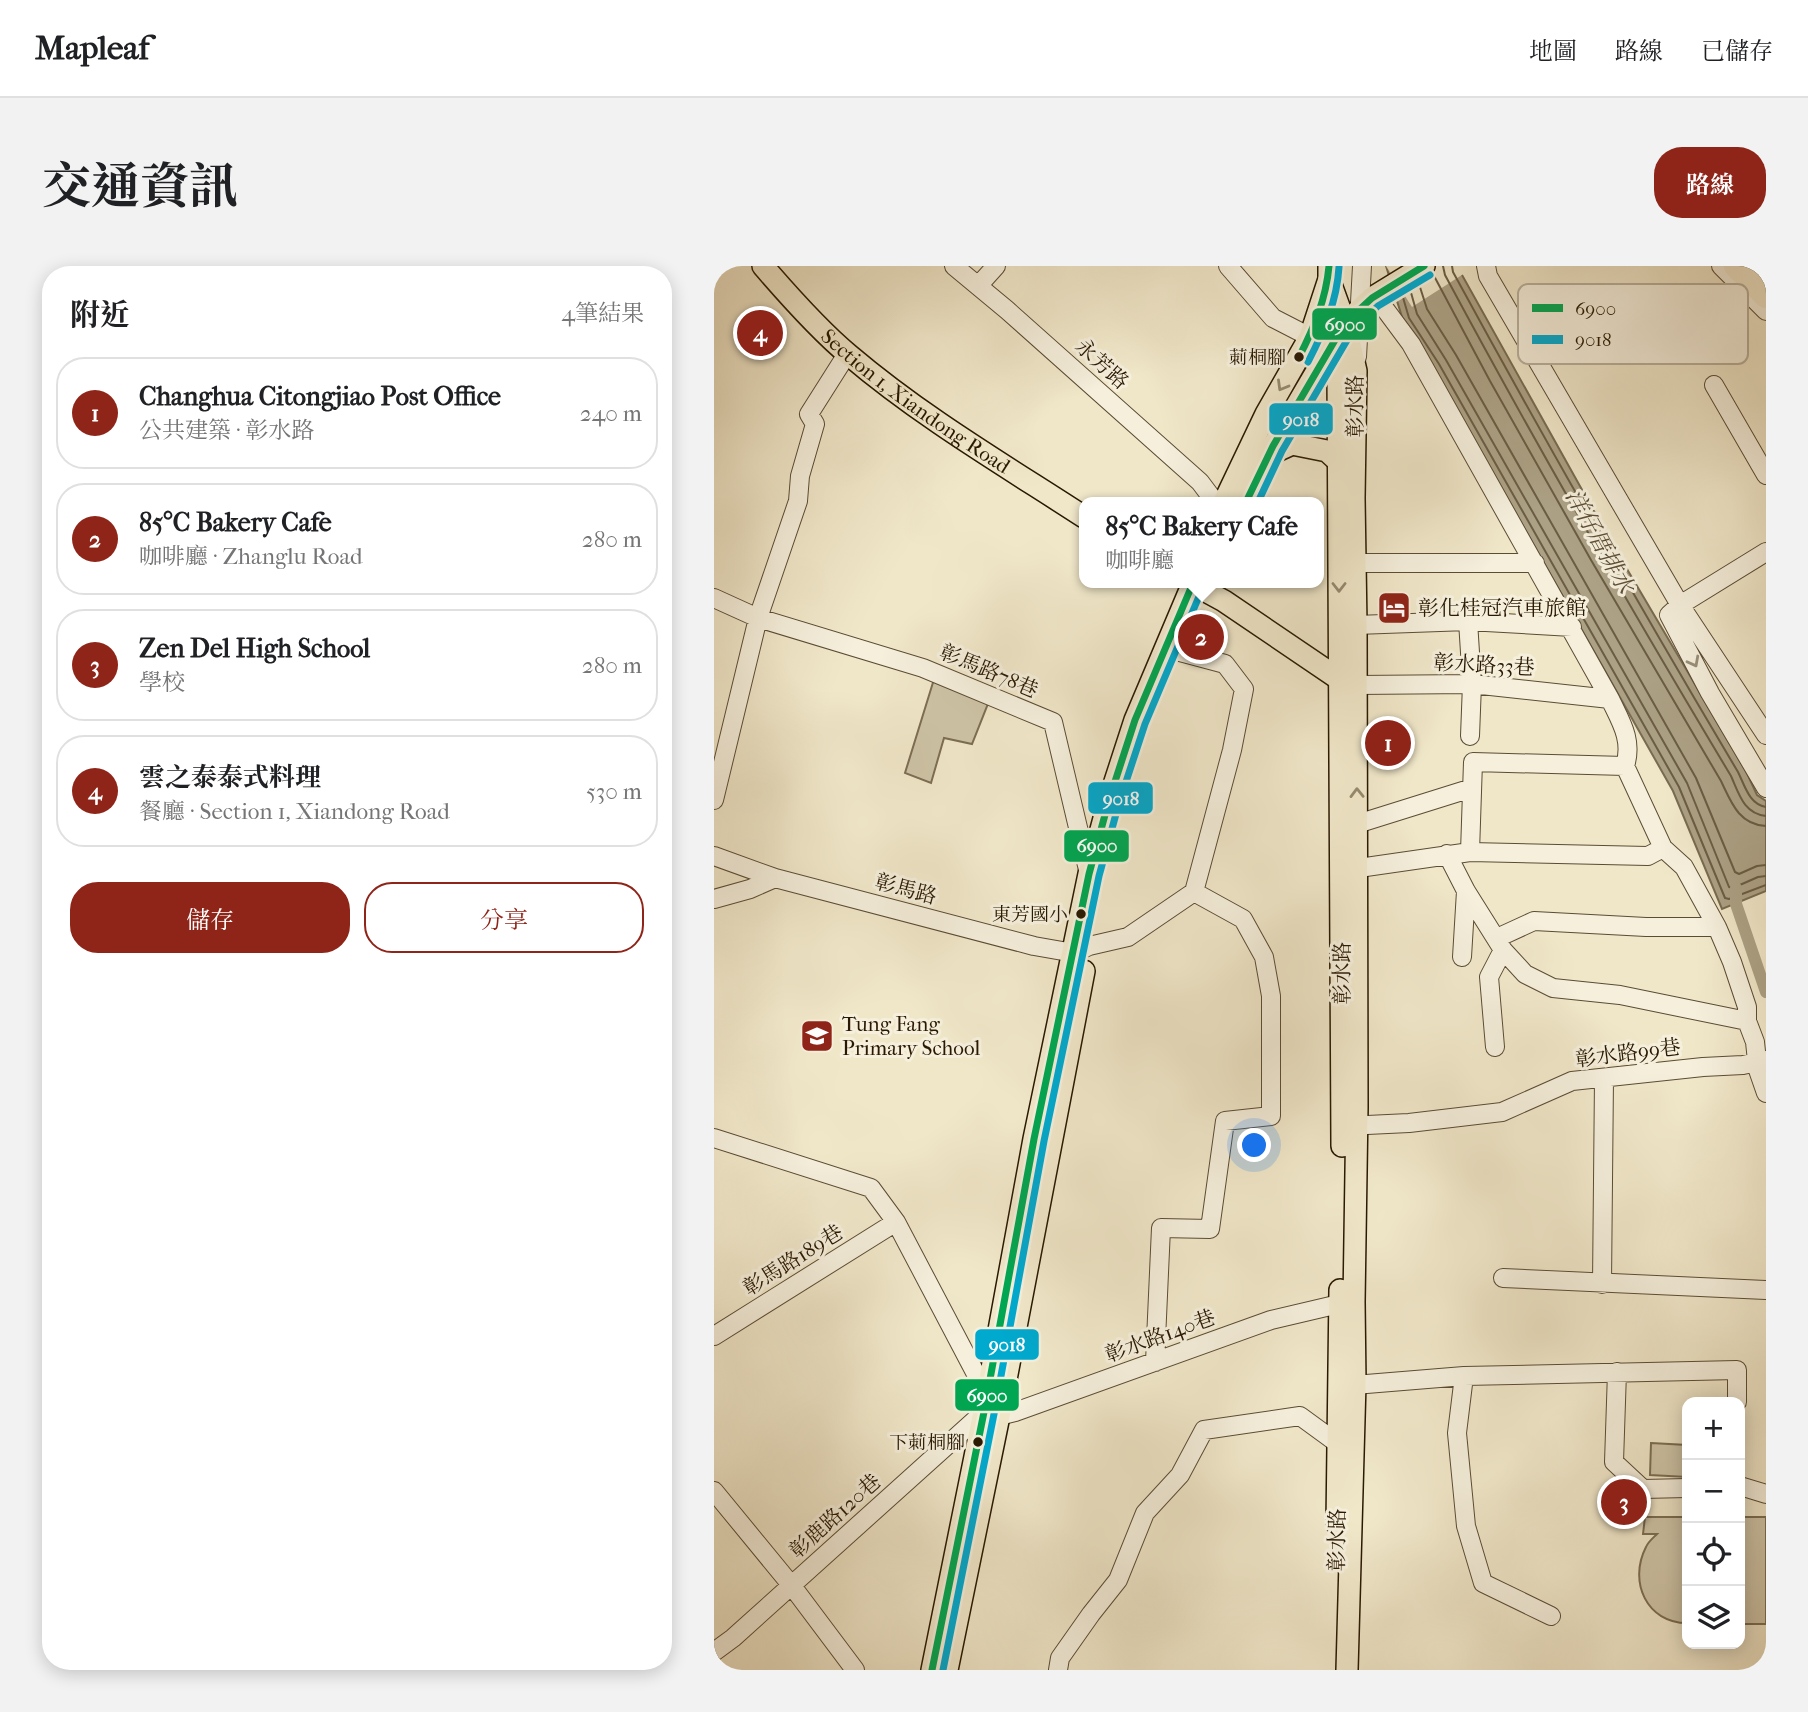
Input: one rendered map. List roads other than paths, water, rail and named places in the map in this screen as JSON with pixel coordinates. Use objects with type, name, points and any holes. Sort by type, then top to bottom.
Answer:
[{"type":"highway","points":[[1736,266],[1766,296]]},
{"type":"highway","points":[[1761,266],[1766,271]]},
{"type":"main road","name":"Section 1, Xiandong Road","points":[[763,266],[846,354],[925,415],[1079,514]]},
{"type":"main road","points":[[1248,497],[1268,455],[1364,306],[1424,266]]},
{"type":"main road","points":[[1226,497],[1266,414],[1310,337],[1329,273],[1364,306]]},
{"type":"main road","name":"彰水路","points":[[1350,870],[1357,824],[1348,682],[1356,625],[1356,371],[1364,306]]},
{"type":"main road","name":"彰水路","points":[[1347,1670],[1350,870],[1348,682],[1338,371],[1364,306]]},
{"type":"main road","points":[[1268,455],[1292,444],[1327,451],[1340,463]]},
{"type":"main road","points":[[932,1670],[990,1408],[1081,950],[1122,801],[1151,719],[1180,652],[1197,588]]},
{"type":"main road","points":[[1081,950],[1089,874],[1109,800],[1135,720],[1197,588]]},
{"type":"main road","points":[[1203,588],[1348,682]]},
{"type":"main road","name":"彰水路","points":[[1335,1670],[1338,1443],[1346,1385]]},
{"type":"main road","points":[[947,1670],[990,1408]]},
{"type":"street","name":"永芳路","points":[[954,266],[1200,482],[1211,497]]},
{"type":"street","points":[[978,286],[996,266]]},
{"type":"street","points":[[1228,266],[1273,318],[1310,337]]},
{"type":"street","points":[[1362,266],[1364,306],[1385,309],[1411,344],[1610,699],[1628,738],[1629,753],[1625,766],[1663,848],[1684,867],[1717,927],[1732,961],[1747,1007],[1747,1021],[1762,1061],[1766,1093]]},
{"type":"street","points":[[1486,266],[1488,276],[1518,327]]},
{"type":"street","points":[[1721,266],[1739,284]]},
{"type":"street","points":[[1748,293],[1766,311]]},
{"type":"street","points":[[714,800],[758,618],[798,501],[800,475],[815,424],[809,414],[846,354]]},
{"type":"street","points":[[1539,364],[1680,605],[1766,735]]},
{"type":"street","points":[[1714,385],[1766,475]]},
{"type":"street","points":[[1766,552],[1680,605],[1669,615],[1710,693],[1766,788]]},
{"type":"street","points":[[1355,563],[1535,563]]},
{"type":"street","points":[[715,602],[758,618]]},
{"type":"street","name":"彰馬路78巷","points":[[758,618],[923,668],[1054,722],[1089,874]]},
{"type":"street","points":[[1468,621],[1472,684],[1470,736]]},
{"type":"street","name":"彰水路33巷","points":[[1356,625],[1468,621],[1572,627]]},
{"type":"street","points":[[1081,950],[1128,937],[1195,892],[1232,750],[1244,689],[1225,664],[1180,652]]},
{"type":"street","name":"彰水路33巷","points":[[1348,682],[1472,684],[1610,699]]},
{"type":"street","points":[[1470,852],[1473,762],[1625,766]]},
{"type":"street","points":[[1357,824],[1472,788]]},
{"type":"street","points":[[1350,870],[1470,852],[1648,856],[1663,848]]},
{"type":"street","name":"彰水路99巷","points":[[1447,854],[1466,891],[1500,944],[1525,974],[1553,988],[1620,995],[1747,1021]]},
{"type":"street","name":"彰馬路","points":[[714,856],[775,878],[1034,946],[1081,950]]},
{"type":"street","points":[[714,900],[775,878]]},
{"type":"street","points":[[1462,957],[1466,891]]},
{"type":"street","points":[[1155,1362],[1161,1228],[1210,1229],[1225,1121],[1271,1116],[1271,996],[1264,957],[1242,919],[1195,892]]},
{"type":"street","points":[[1494,1047],[1489,977],[1500,944],[1534,921],[1646,927],[1717,927]]},
{"type":"street","name":"彰水路99巷","points":[[1350,1126],[1409,1123],[1502,1112],[1572,1081],[1762,1061]]},
{"type":"street","points":[[1602,1284],[1604,1078]]},
{"type":"street","points":[[714,1138],[871,1188],[896,1222],[990,1408]]},
{"type":"street","name":"彰馬路189巷","points":[[714,1336],[896,1222]]},
{"type":"street","points":[[1503,1278],[1766,1290]]},
{"type":"street","name":"彰水路140巷","points":[[990,1408],[1155,1362],[1271,1320],[1347,1304]]},
{"type":"street","points":[[1346,1385],[1464,1376],[1737,1370],[1737,1397]]},
{"type":"street","points":[[1617,1372],[1614,1462],[1643,1489],[1682,1488]]},
{"type":"street","points":[[1464,1376],[1457,1433],[1466,1526],[1483,1583],[1551,1616]]},
{"type":"street","name":"彰鹿路120巷","points":[[714,1652],[792,1586],[990,1408]]},
{"type":"street","points":[[1058,1670],[1060,1658],[1118,1580],[1145,1513],[1180,1475],[1204,1430],[1300,1416],[1338,1443]]},
{"type":"street","points":[[1745,1488],[1766,1494]]},
{"type":"street","points":[[714,1491],[856,1670]]},
{"type":"water","name":"洋仔厝排水","points":[[1386,266],[1457,266],[1614,547],[1745,769],[1757,795],[1766,801],[1766,891],[1722,909],[1673,791],[1433,367],[1403,320]]},
{"type":"waterway","points":[[1736,888],[1736,904],[1766,992]]},
{"type":"place","name":"雲之泰泰式料理","points":[[760,333]]},
{"type":"place","name":"莿桐腳","points":[[1299,357]]},
{"type":"place","name":"彰化桂冠汽車旅館","points":[[1394,608]]},
{"type":"place","name":"85°C Bakery Cafe","points":[[1201,637]]},
{"type":"place","name":"Changhua Citongjiao Post Office","points":[[1388,743]]},
{"type":"place","name":"東芳國小","points":[[1081,914]]},
{"type":"place","name":"Tung Fang Primary School","points":[[817,1036]]},
{"type":"place","name":"下莿桐腳","points":[[978,1442]]},
{"type":"place","name":"Zen Del High School","points":[[1624,1502]]}]
